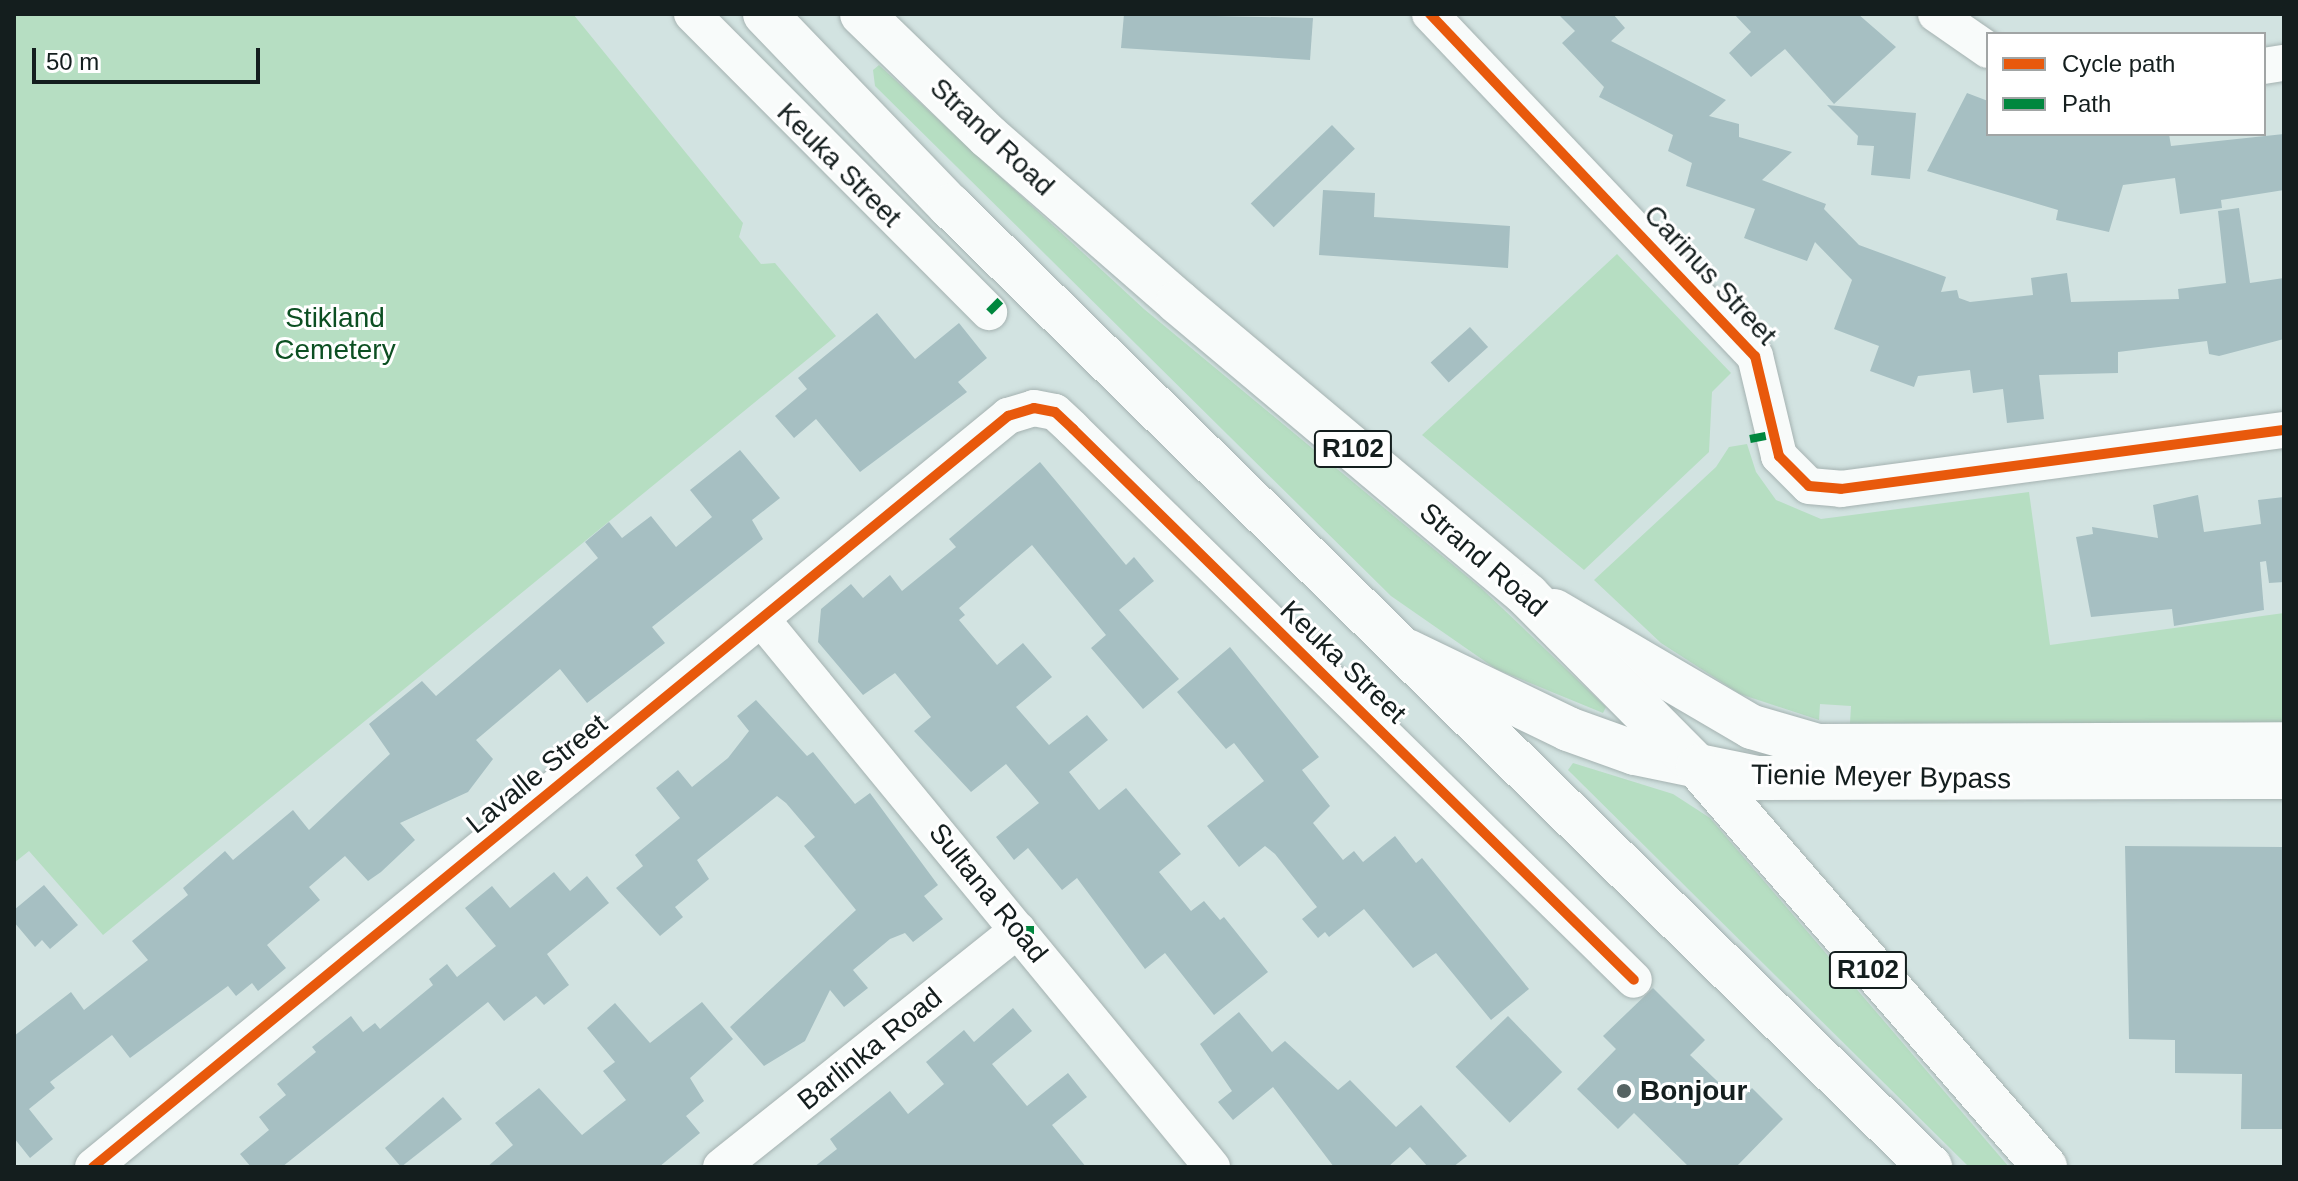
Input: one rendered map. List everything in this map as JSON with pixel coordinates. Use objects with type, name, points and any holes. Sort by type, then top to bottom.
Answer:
[{"type":"main road","points":[[765,14],[950,206],[1930,1167]]},
{"type":"main road","name":"Strand Road","points":[[862,14],[989,137],[1166,292],[1528,596],[1698,767],[2045,1167]]},
{"type":"main road","name":"Tienie Meyer Bypass","points":[[1528,596],[1715,708],[1752,727],[1818,746],[2284,744]]},
{"type":"main road","name":"Tienie Meyer Bypass","points":[[1406,650],[1568,729],[1698,767],[1757,778],[2284,777]]},
{"type":"street","name":"Keuka Street","points":[[692,14],[989,312]]},
{"type":"street","points":[[1936,14],[1986,49]]},
{"type":"street","name":"Carinus Street","points":[[1444,19],[1755,356],[1779,456],[1809,486],[1841,489],[2284,430]]},
{"type":"street","name":"Keuka Street","points":[[1008,416],[1034,408],[1055,412],[1634,980]]},
{"type":"street","name":"Lavalle Street","points":[[93,1167],[763,621],[1008,416]]},
{"type":"street","name":"Sultana Road","points":[[763,621],[1212,1167]]},
{"type":"street","name":"Barlinka Road","points":[[721,1167],[1018,930]]},
{"type":"green space","name":"Stikland Cemetery","points":[[14,14],[573,14],[743,223],[739,237],[761,264],[775,263],[836,336],[103,935],[29,851],[14,863]]},
{"type":"green space","points":[[879,65],[1144,309],[1481,588],[1606,707],[1603,713],[1496,669],[1391,596],[875,86],[873,70]]},
{"type":"green space","points":[[1617,254],[1731,373],[1712,392],[1709,452],[1584,570],[1422,435]]},
{"type":"green space","points":[[1747,444],[1756,472],[1776,500],[1821,519],[2029,492],[2050,645],[2284,613],[2284,734],[1849,740],[1851,706],[1820,704],[1819,720],[1740,694],[1661,643],[1594,580],[1716,467],[1729,447]]},
{"type":"green space","points":[[1573,763],[1673,794],[1710,818],[2009,1167],[1969,1167],[1568,770]]},
{"type":"building","points":[[1124,14],[1313,18],[1310,60],[1121,48]]},
{"type":"building","points":[[1558,14],[1613,14],[1625,28],[1611,41],[1726,100],[1709,116],[1739,124],[1739,137],[1792,152],[1762,180],[1826,204],[1824,209],[1859,245],[1946,277],[1941,292],[1957,290],[1959,298],[1970,302],[2033,295],[2031,278],[2067,273],[2071,302],[2179,299],[2178,289],[2226,283],[2218,211],[2239,208],[2250,283],[2284,278],[2284,339],[2219,356],[2209,354],[2207,341],[2118,352],[2118,373],[2039,375],[2044,419],[2007,423],[2003,389],[1973,393],[1970,370],[1918,376],[1914,387],[1870,371],[1879,346],[1834,329],[1852,280],[1815,242],[1807,261],[1744,238],[1755,209],[1686,186],[1692,163],[1668,151],[1673,135],[1599,97],[1604,87],[1562,43],[1575,31]]},
{"type":"building","points":[[1734,14],[1858,14],[1896,47],[1834,104],[1785,49],[1751,77],[1729,53],[1751,32]]},
{"type":"building","points":[[1967,93],[1986,100],[1986,136],[2169,136],[2171,146],[2284,134],[2284,190],[2221,200],[2222,208],[2180,214],[2175,178],[2123,185],[2109,232],[2056,220],[2058,210],[1927,171]]},
{"type":"building","points":[[1827,105],[1916,113],[1910,179],[1871,175],[1874,146],[1857,145],[1858,136]]},
{"type":"building","points":[[1332,125],[1355,149],[1274,227],[1251,203]]},
{"type":"building","points":[[1323,190],[1375,193],[1374,217],[1510,226],[1508,268],[1319,255]]},
{"type":"building","points":[[877,313],[915,359],[959,323],[987,358],[958,382],[967,392],[860,472],[816,419],[794,438],[775,416],[807,389],[798,378]]},
{"type":"building","points":[[1470,327],[1488,347],[1449,383],[1431,362]]},
{"type":"building","points":[[740,450],[780,498],[752,520],[763,539],[652,627],[665,643],[587,703],[560,669],[476,740],[493,759],[468,792],[400,823],[415,840],[381,872],[368,881],[345,856],[309,887],[320,900],[267,945],[286,968],[258,991],[252,983],[236,996],[228,986],[130,1058],[112,1035],[50,1082],[55,1088],[29,1109],[53,1139],[30,1158],[14,1138],[14,1036],[71,992],[84,1010],[148,960],[132,941],[188,895],[183,888],[225,851],[233,860],[293,810],[309,830],[390,754],[369,724],[422,681],[436,696],[598,558],[585,542],[609,522],[622,538],[651,516],[676,547],[712,517],[690,490]]},
{"type":"building","points":[[1040,462],[1126,565],[1134,557],[1154,581],[1119,610],[1179,679],[1143,709],[1091,648],[1106,635],[1032,545],[959,608],[965,615],[959,620],[997,665],[1023,643],[1052,677],[1016,707],[1049,745],[1087,715],[1108,740],[1069,772],[1099,810],[1126,788],[1181,854],[1159,872],[1191,911],[1204,901],[1220,920],[1224,917],[1268,972],[1214,1015],[1165,953],[1145,969],[1077,878],[1062,890],[1028,848],[1014,860],[996,837],[1039,803],[1006,764],[971,792],[914,731],[931,717],[895,673],[863,695],[818,642],[821,609],[851,584],[863,598],[890,575],[902,591],[956,547],[949,539]]},
{"type":"building","points":[[2198,495],[2204,532],[2261,524],[2258,500],[2284,497],[2284,582],[2269,583],[2266,561],[2260,562],[2264,610],[2174,626],[2172,609],[2091,617],[2076,537],[2093,534],[2092,527],[2158,538],[2153,505]]},
{"type":"building","points":[[1230,647],[1319,757],[1302,770],[1330,806],[1313,823],[1343,860],[1354,851],[1363,862],[1395,836],[1416,863],[1422,858],[1529,989],[1491,1020],[1436,953],[1413,968],[1364,909],[1329,937],[1325,932],[1318,938],[1302,919],[1317,907],[1275,854],[1265,846],[1239,867],[1207,826],[1264,781],[1234,743],[1226,749],[1177,692]]},
{"type":"building","points":[[756,700],[807,756],[813,752],[855,804],[870,793],[938,885],[924,896],[943,919],[913,942],[905,933],[890,939],[853,970],[868,988],[844,1007],[830,990],[805,1041],[764,1066],[730,1027],[856,910],[804,846],[815,837],[777,796],[697,860],[709,879],[675,907],[683,917],[660,936],[616,888],[643,866],[635,855],[680,818],[656,788],[678,770],[692,787],[728,758],[749,731],[737,716]]},
{"type":"building","points":[[2125,846],[2284,847],[2284,1129],[2241,1129],[2242,1074],[2175,1073],[2175,1040],[2129,1039]]},
{"type":"building","points":[[554,872],[570,891],[587,876],[609,903],[547,954],[569,985],[544,1005],[536,996],[504,1021],[488,1002],[282,1167],[251,1167],[240,1154],[269,1130],[259,1117],[286,1095],[277,1084],[316,1052],[312,1047],[351,1016],[363,1032],[375,1023],[380,1029],[433,985],[429,979],[447,964],[457,977],[496,946],[465,908],[492,886],[510,908]]},
{"type":"building","points":[[44,885],[78,925],[50,949],[42,940],[35,947],[14,922],[14,910]]},
{"type":"building","points":[[1653,988],[1705,1040],[1690,1055],[1739,1102],[1752,1088],[1783,1119],[1736,1167],[1689,1167],[1634,1113],[1618,1129],[1577,1089],[1616,1049],[1603,1036]]},
{"type":"building","points":[[702,1002],[733,1039],[690,1078],[704,1101],[686,1116],[700,1133],[659,1167],[487,1167],[513,1145],[495,1123],[539,1088],[582,1135],[626,1100],[603,1071],[615,1062],[587,1028],[615,1003],[650,1043]]},
{"type":"building","points":[[1013,1008],[1032,1031],[992,1064],[1027,1106],[1068,1073],[1087,1097],[1052,1125],[1086,1167],[814,1167],[837,1149],[830,1139],[890,1091],[908,1114],[944,1084],[926,1062],[964,1030],[974,1042]]},
{"type":"building","points":[[1239,1012],[1272,1052],[1285,1041],[1338,1090],[1350,1080],[1396,1127],[1421,1105],[1467,1156],[1453,1167],[1428,1167],[1410,1147],[1388,1167],[1334,1167],[1273,1087],[1233,1120],[1218,1102],[1232,1091],[1200,1044]]},
{"type":"building","points":[[1508,1016],[1562,1072],[1510,1123],[1455,1067]]},
{"type":"building","points":[[443,1097],[462,1119],[401,1167],[385,1148]]},
{"type":"marked path","points":[[989,312],[1004,297]]},
{"type":"marked path","points":[[1750,439],[1775,434]]},
{"type":"marked path","points":[[1018,930],[1041,930]]},
{"type":"cycle path","points":[[1430,14],[1755,356],[1779,456],[1809,486],[1841,489],[2284,430]]},
{"type":"cycle path","points":[[93,1167],[1008,416],[1034,408],[1055,412],[1073,429],[1634,980]]},
{"type":"place","name":"Bonjour","points":[[1624,1091]]}]
